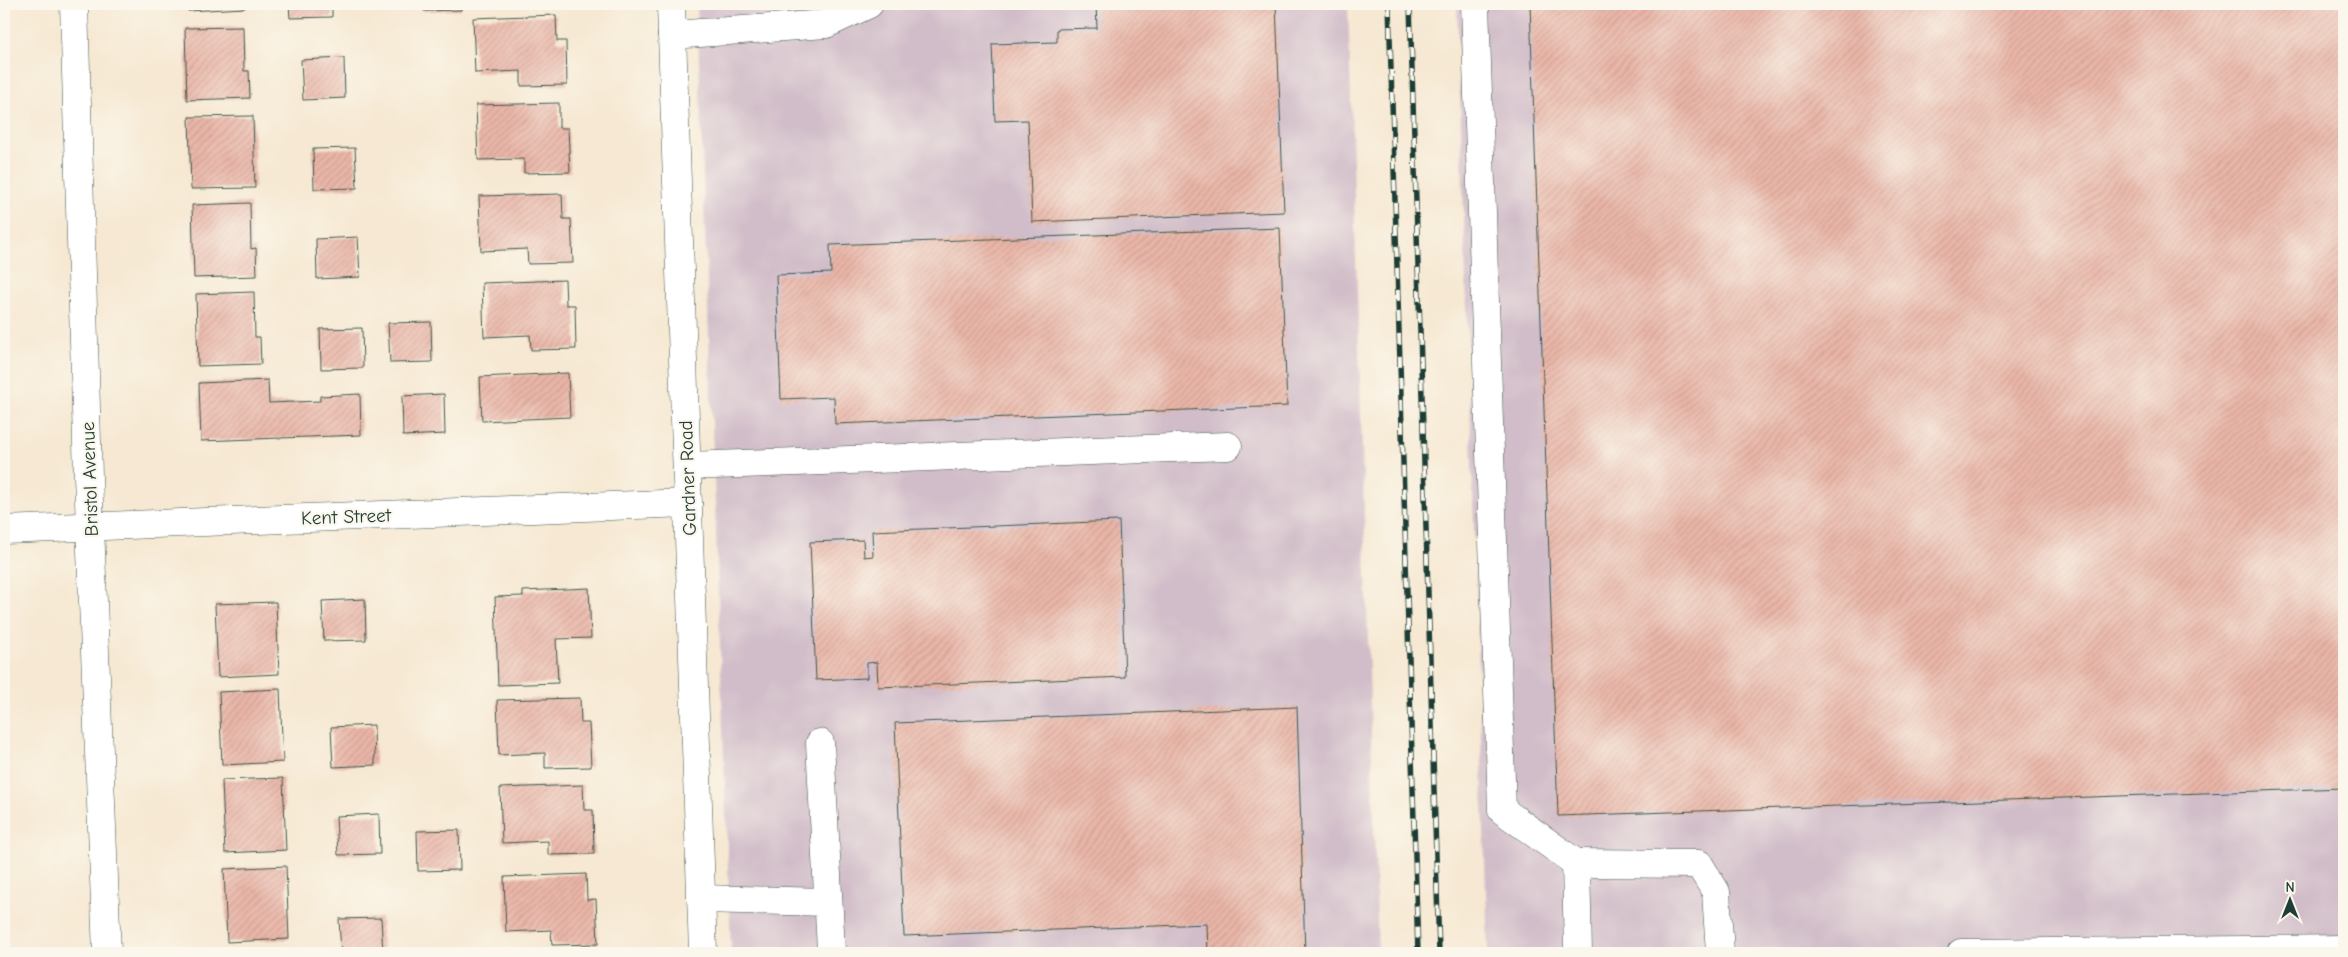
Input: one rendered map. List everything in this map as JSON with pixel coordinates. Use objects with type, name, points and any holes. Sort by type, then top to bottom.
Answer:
[{"type":"street","name":"Bristol Avenue","points":[[74,4],[90,526],[107,953]]},
{"type":"street","name":"Gardner Road","points":[[671,4],[703,953]]},
{"type":"street","points":[[672,35],[826,24],[869,4]]},
{"type":"street","points":[[1475,4],[1502,810],[1576,863],[1699,864],[1716,892],[1720,953]]},
{"type":"street","points":[[687,466],[1228,446]]},
{"type":"street","name":"Kent Street","points":[[4,530],[688,503]]},
{"type":"street","points":[[820,743],[828,902],[839,952]]},
{"type":"street","points":[[1576,863],[1578,953]]},
{"type":"street","points":[[701,899],[828,902]]},
{"type":"street","points":[[1961,953],[2344,949]]},
{"type":"shaded area","points":[[697,4],[1348,4],[1378,953],[731,953]]},
{"type":"shaded area","points":[[1457,4],[2344,4],[2344,953],[1488,953]]},
{"type":"building","points":[[187,4],[245,4],[245,8],[188,11]]},
{"type":"building","points":[[289,4],[332,4],[332,17],[290,18]]},
{"type":"building","points":[[423,4],[461,4],[461,10],[424,11]]},
{"type":"building","points":[[1096,4],[1276,4],[1284,212],[1032,222],[1028,120],[995,121],[992,44],[1057,42],[1057,29],[1097,28]]},
{"type":"building","points":[[1530,4],[2344,4],[2344,788],[1558,816]]},
{"type":"building","points":[[556,15],[557,41],[566,41],[567,85],[521,86],[521,71],[475,73],[473,18]]},
{"type":"building","points":[[243,27],[244,71],[249,71],[250,98],[187,100],[185,28]]},
{"type":"building","points":[[344,58],[345,98],[303,100],[301,60]]},
{"type":"building","points":[[559,103],[559,128],[568,128],[570,172],[524,173],[524,159],[478,160],[476,105]]},
{"type":"building","points":[[253,116],[255,188],[191,189],[189,117]]},
{"type":"building","points":[[355,148],[357,188],[314,189],[313,149]]},
{"type":"building","points":[[562,194],[563,219],[571,219],[573,263],[528,264],[527,249],[481,251],[479,196]]},
{"type":"building","points":[[250,203],[251,249],[256,248],[257,276],[194,278],[192,205]]},
{"type":"building","points":[[1280,228],[1287,406],[835,424],[834,397],[781,399],[776,275],[831,273],[830,245]]},
{"type":"building","points":[[358,237],[360,277],[317,279],[316,239]]},
{"type":"building","points":[[565,280],[566,305],[575,305],[576,349],[531,350],[530,335],[484,337],[482,283]]},
{"type":"building","points":[[254,292],[255,337],[260,337],[261,364],[198,366],[196,294]]},
{"type":"building","points":[[431,322],[432,362],[390,363],[388,323]]},
{"type":"building","points":[[362,328],[363,368],[321,369],[320,329]]},
{"type":"building","points":[[568,373],[570,417],[482,421],[480,377]]},
{"type":"building","points":[[268,380],[269,403],[320,401],[320,396],[360,394],[361,435],[201,441],[199,383]]},
{"type":"building","points":[[444,394],[445,434],[403,436],[402,396]]},
{"type":"building","points":[[1119,521],[1125,677],[878,687],[877,662],[867,663],[867,678],[816,680],[810,542],[863,540],[864,557],[873,556],[872,531]]},
{"type":"building","points":[[589,588],[591,638],[556,639],[558,683],[498,685],[495,597],[523,596],[523,591]]},
{"type":"building","points":[[365,599],[366,640],[324,641],[322,601]]},
{"type":"building","points":[[276,602],[279,674],[218,677],[215,604]]},
{"type":"building","points":[[280,689],[283,762],[222,765],[219,692]]},
{"type":"building","points":[[580,698],[581,723],[589,723],[591,767],[545,768],[545,753],[499,755],[497,700]]},
{"type":"building","points":[[1297,707],[1305,953],[1208,953],[1207,924],[904,936],[895,723]]},
{"type":"building","points":[[374,725],[375,765],[333,767],[331,727]]},
{"type":"building","points":[[283,778],[286,850],[225,853],[222,780]]},
{"type":"building","points":[[583,785],[584,810],[593,810],[594,854],[548,855],[548,841],[502,843],[500,788]]},
{"type":"building","points":[[379,814],[380,854],[338,855],[336,816]]},
{"type":"building","points":[[459,830],[460,870],[418,871],[417,831]]},
{"type":"building","points":[[286,866],[289,939],[227,942],[224,869]]},
{"type":"building","points":[[586,874],[587,900],[596,899],[598,944],[552,945],[551,930],[506,932],[504,877]]},
{"type":"building","points":[[381,918],[383,953],[341,953],[339,919]]},
{"type":"railway","points":[[1389,4],[1418,953]]},
{"type":"railway","points":[[1410,4],[1439,953]]}]
